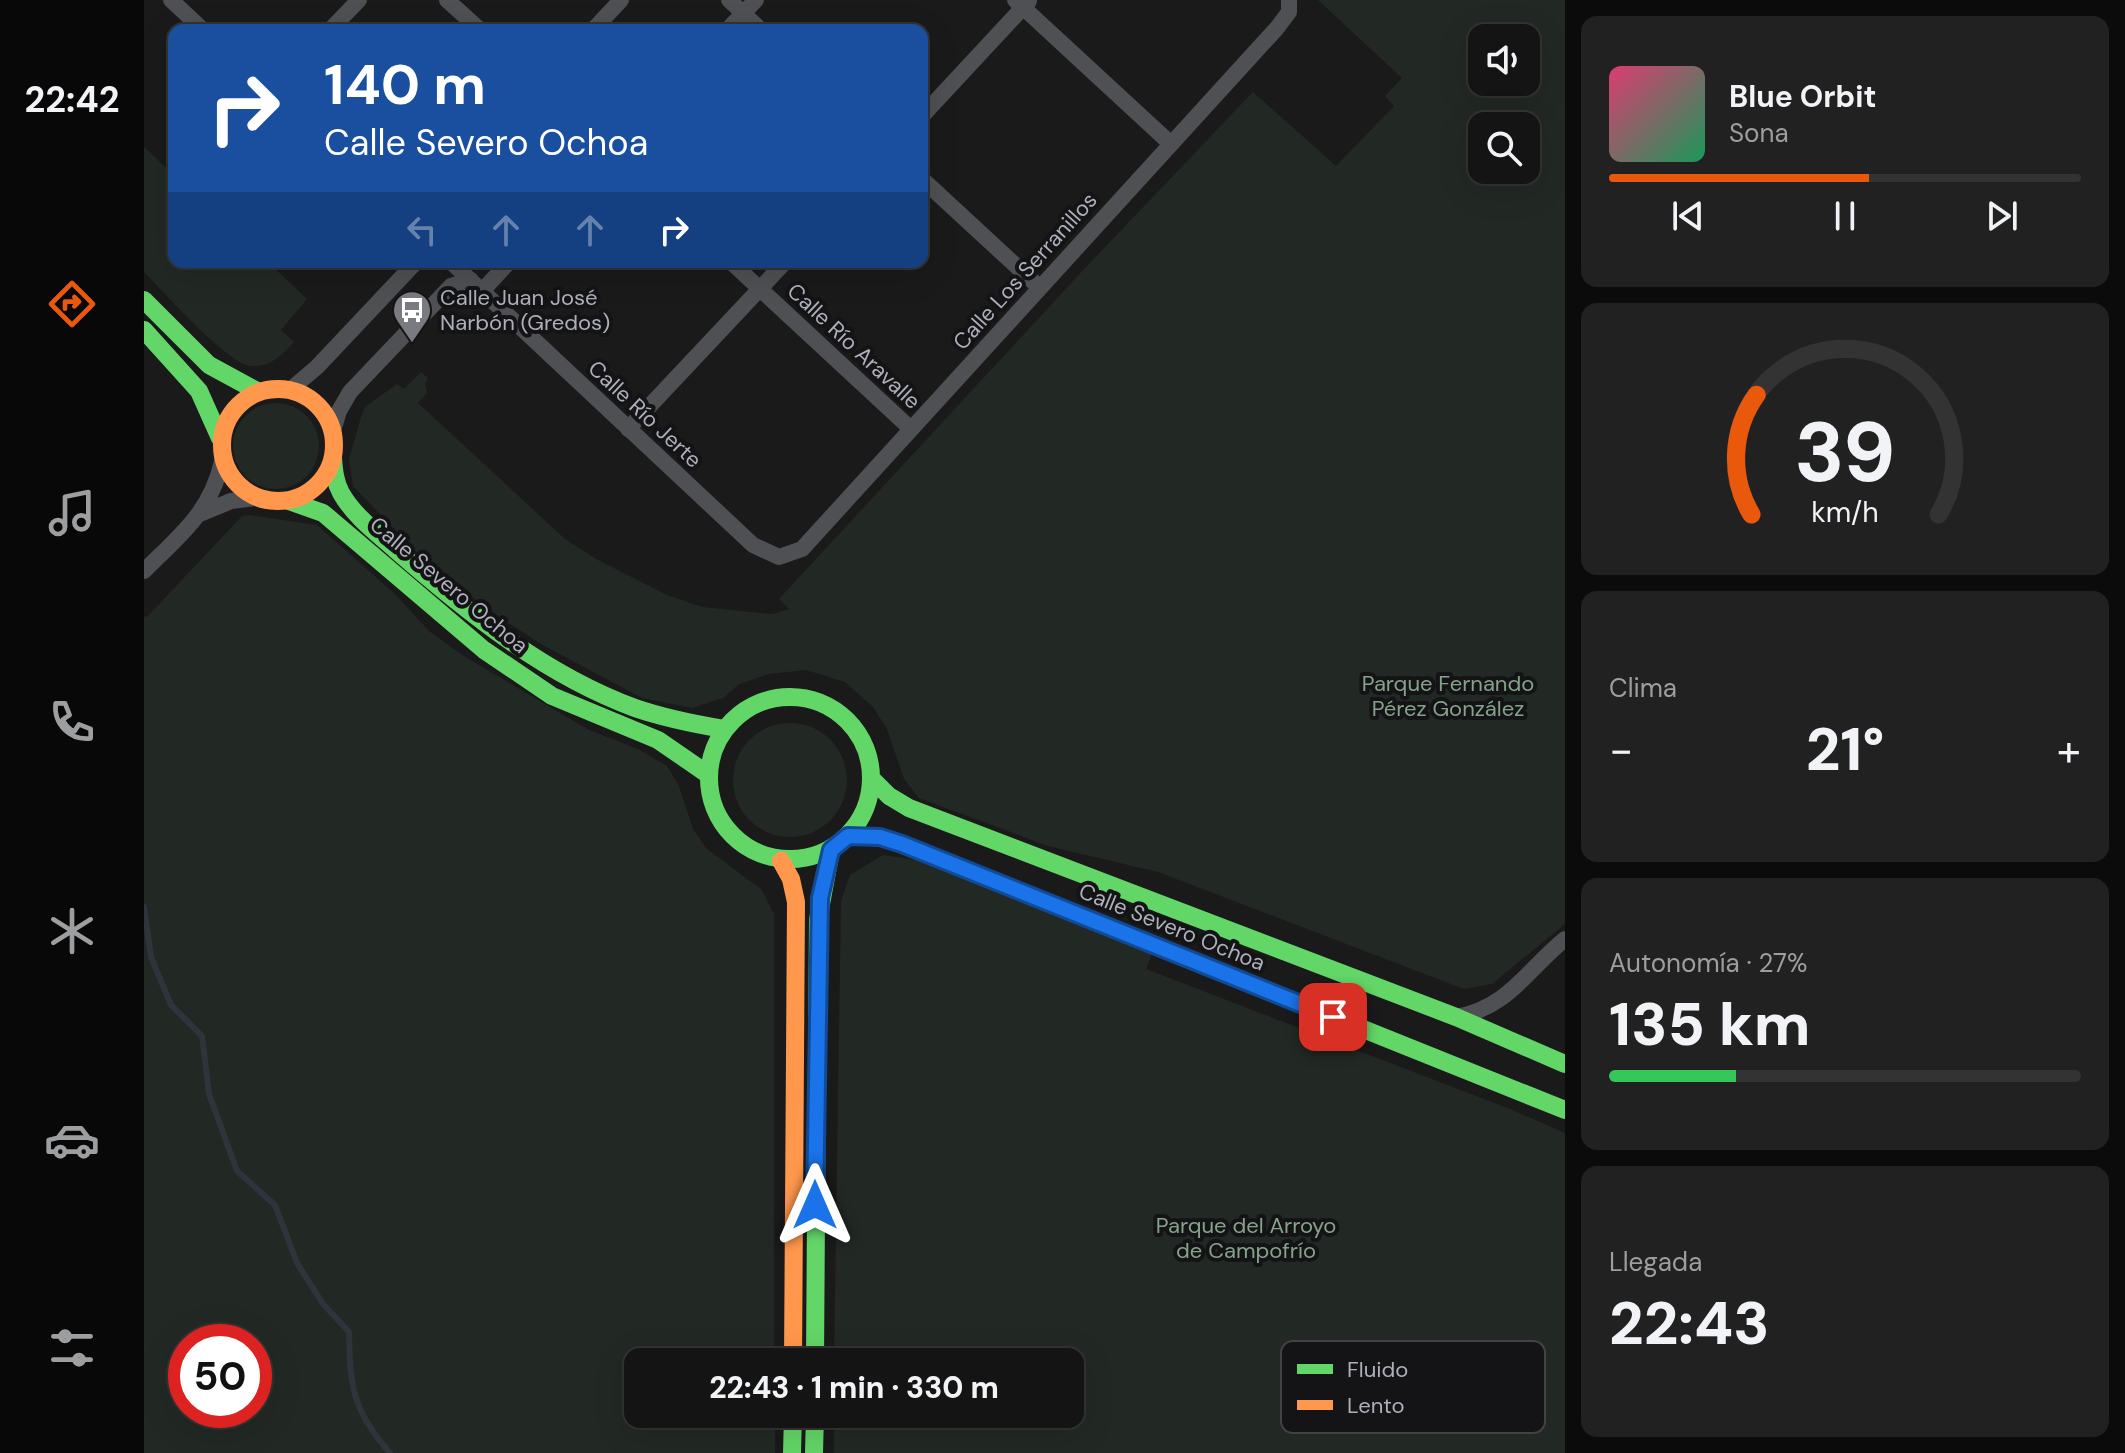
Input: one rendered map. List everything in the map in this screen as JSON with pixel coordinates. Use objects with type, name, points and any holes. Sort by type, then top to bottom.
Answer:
[{"type":"main road","points":[[144,300],[232,383],[257,391],[291,389],[321,407],[333,431],[333,458],[322,480],[304,495],[289,501],[255,498],[237,486],[222,461],[220,438],[212,411],[196,383],[144,330]]},
{"type":"main road","points":[[220,438],[231,410],[257,391]]},
{"type":"main road","name":"Calle Severo Ochoa","points":[[333,458],[336,484],[356,512],[424,575],[497,631],[568,676],[607,694],[669,720],[724,729]]},
{"type":"main road","name":"Calle Severo Ochoa","points":[[289,501],[323,513],[484,650],[552,696],[658,740],[706,773]]},
{"type":"main road","points":[[783,698],[815,701],[833,709],[854,726],[867,746],[874,767],[874,781],[860,819],[848,836],[831,850],[804,859],[781,861],[756,854],[727,829],[713,805],[706,773],[713,749],[724,729],[758,705],[783,698]]},
{"type":"main road","name":"Calle Severo Ochoa","points":[[874,781],[889,796],[909,808],[1456,1017],[1565,1064]]},
{"type":"main road","name":"Calle Severo Ochoa","points":[[848,836],[880,837],[902,844],[1565,1110]]},
{"type":"main road","points":[[815,1348],[818,920],[825,868],[831,850]]},
{"type":"main road","points":[[781,861],[791,879],[796,902],[793,1348]]},
{"type":"main road","points":[[792,1453],[793,1428]]},
{"type":"main road","points":[[814,1453],[815,1428]]},
{"type":"street","points":[[171,0],[197,24]]},
{"type":"street","points":[[336,24],[359,0]]},
{"type":"street","points":[[447,0],[473,24]]},
{"type":"street","points":[[599,24],[621,0]]},
{"type":"street","points":[[729,0],[755,24]]},
{"type":"street","points":[[733,24],[756,0]]},
{"type":"street","name":"Calle Los Serranillos","points":[[779,557],[802,549],[1277,28],[1289,12],[1290,1]]},
{"type":"street","points":[[928,109],[1023,3],[1171,144]]},
{"type":"street","points":[[928,185],[1040,288]]},
{"type":"street","points":[[291,389],[317,367],[410,268]]},
{"type":"street","name":"Calle Río Jerte","points":[[457,268],[753,545],[779,557]]},
{"type":"street","points":[[333,431],[339,411],[350,392],[451,286],[476,286],[501,268]]},
{"type":"street","name":"Calle Río Aravalle","points":[[737,268],[911,429]]},
{"type":"street","points":[[628,429],[779,268]]},
{"type":"street","points":[[144,571],[202,513],[217,486],[222,461]]},
{"type":"street","points":[[202,513],[231,501],[255,498]]},
{"type":"street","points":[[1456,1017],[1471,1014],[1505,998],[1565,939]]},
{"type":"green space","name":"Parque Fernando Pérez González","points":[[1318,0],[1565,0],[1565,924],[1492,984],[1464,989],[1158,872],[1048,846],[919,798],[904,779],[887,729],[873,707],[845,682],[806,670],[769,674],[739,684],[723,698],[692,708],[642,698],[541,644],[487,609],[418,554],[353,486],[349,459],[365,407],[397,384],[404,389],[421,372],[428,378],[425,384],[427,393],[418,403],[565,539],[596,559],[667,595],[702,607],[772,614],[789,609],[779,599],[1086,267],[1253,92],[1336,166],[1394,106],[1385,96],[1402,78]]},
{"type":"green space","points":[[144,147],[168,169],[168,268],[274,268],[307,299],[281,330],[294,342],[276,359],[265,364],[252,366],[241,362],[212,341],[144,272]]},
{"type":"green space","points":[[276,403],[293,406],[307,415],[316,429],[319,446],[316,463],[307,477],[293,486],[276,489],[259,486],[245,477],[236,463],[233,446],[236,429],[245,415],[259,406]]},
{"type":"green space","points":[[242,516],[317,525],[395,594],[429,631],[462,655],[589,730],[638,749],[667,766],[678,784],[693,829],[706,848],[762,890],[774,914],[774,1348],[624,1348],[624,1428],[775,1428],[775,1453],[144,1453],[144,616],[147,617]]},
{"type":"green space","points":[[790,723],[812,728],[830,740],[842,758],[847,780],[842,802],[830,820],[812,832],[790,837],[768,832],[750,820],[738,802],[733,780],[738,758],[750,740],[768,728]]},
{"type":"green space","name":"Parque del Arroyo de Campofrío","points":[[883,855],[917,860],[1153,951],[1146,969],[1565,1133],[1565,1453],[834,1453],[834,1428],[1084,1428],[1084,1348],[834,1348],[841,901],[850,875]]},
{"type":"waterway","points":[[144,907],[151,957],[171,1005],[202,1036],[209,1094],[237,1171],[275,1205],[297,1263],[323,1304],[349,1332],[350,1368],[356,1397],[368,1424],[390,1453]]},
{"type":"traffic: fast","points":[[144,300],[209,365],[257,391]]},
{"type":"traffic: fast","points":[[144,330],[199,391],[220,438]]},
{"type":"traffic: fast","points":[[333,458],[339,489],[359,517],[508,640],[570,678],[635,708],[724,729]]},
{"type":"traffic: fast","points":[[289,501],[323,513],[484,650],[552,696],[658,740],[706,773]]},
{"type":"traffic: fast","points":[[790,697],[821,703],[847,721],[865,747],[871,778],[865,809],[847,835],[821,853],[790,859],[759,853],[733,835],[715,809],[709,778],[715,747],[733,721],[759,703],[790,697]]},
{"type":"traffic: fast","points":[[874,781],[889,796],[909,808],[1456,1017],[1565,1064]]},
{"type":"traffic: fast","points":[[848,836],[880,837],[902,844],[1565,1110]]},
{"type":"traffic: fast","points":[[815,1348],[818,920],[831,850]]},
{"type":"traffic: fast","points":[[792,1453],[793,1428]]},
{"type":"traffic: fast","points":[[814,1453],[815,1428]]},
{"type":"traffic: slow","points":[[278,389],[300,393],[318,405],[330,423],[334,445],[330,467],[318,485],[300,497],[278,501],[256,497],[238,485],[226,467],[222,445],[226,423],[238,405],[256,393],[278,389]]},
{"type":"traffic: slow","points":[[781,861],[791,879],[796,902],[793,1348]]},
{"type":"place","name":"Calle Juan José Narbón (Gredos)","points":[[412,344]]},
{"type":"route","points":[[815,1205],[818,920],[825,868],[831,850],[848,836],[880,837],[902,844],[1333,1017]]}]
